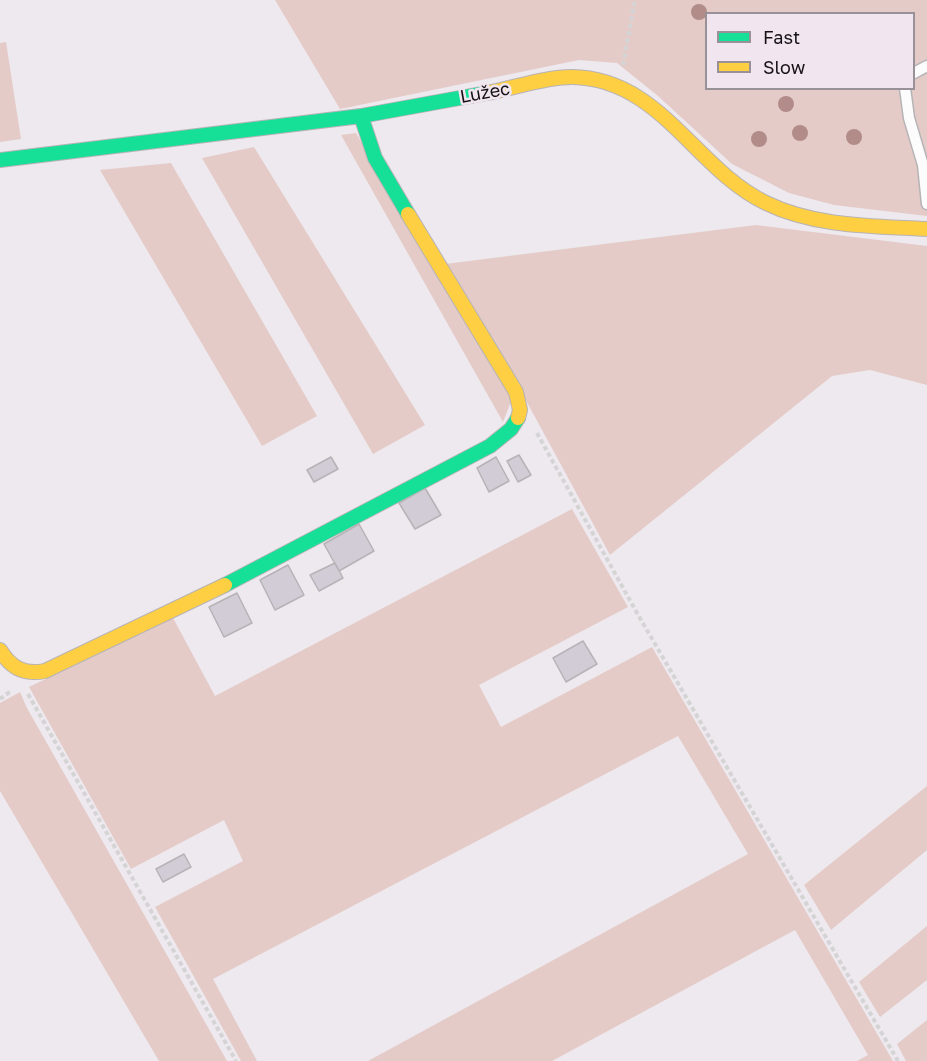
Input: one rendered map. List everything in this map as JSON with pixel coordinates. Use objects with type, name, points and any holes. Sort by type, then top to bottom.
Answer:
[{"type":"street","name":"Lužec","points":[[0,160],[361,116],[571,77],[601,80],[619,86],[647,101],[739,188],[766,204],[791,214],[820,219],[927,229]]},
{"type":"street","points":[[0,650],[6,660],[23,673],[44,672],[175,611],[490,446],[511,430],[519,420],[522,406],[516,392],[454,293],[375,158],[361,116]]},
{"type":"lane","points":[[905,90],[909,118],[924,165],[927,204]]},
{"type":"path","points":[[619,86],[635,0]]},
{"type":"path","points":[[522,406],[637,613],[898,1061]]},
{"type":"path","points":[[26,691],[236,1061]]},
{"type":"shaded area","points":[[275,0],[927,0],[927,216],[834,205],[789,193],[732,164],[658,96],[617,63],[579,60],[340,109]]},
{"type":"shaded area","points":[[6,42],[21,139],[0,142],[0,43]]},
{"type":"shaded area","points":[[356,133],[512,399],[503,422],[341,135]]},
{"type":"shaded area","points":[[254,147],[425,425],[373,454],[202,158]]},
{"type":"shaded area","points":[[171,163],[317,416],[262,446],[100,170]]},
{"type":"shaded area","points":[[756,225],[927,246],[927,385],[870,370],[832,376],[610,555],[529,406],[445,264]]},
{"type":"shaded area","points":[[572,509],[628,607],[479,685],[501,727],[652,647],[893,1061],[857,1061],[868,1055],[795,930],[552,1061],[368,1061],[748,854],[678,736],[213,979],[257,1061],[241,1061],[155,907],[243,861],[224,820],[131,869],[29,687],[173,618],[215,696]]},
{"type":"shaded area","points":[[20,692],[227,1061],[159,1061],[0,791],[0,703]]},
{"type":"shaded area","points":[[927,786],[927,850],[831,930],[804,885]]},
{"type":"shaded area","points":[[927,926],[927,980],[880,1017],[859,982]]},
{"type":"shaded area","points":[[927,1020],[927,1061],[906,1061],[897,1044]]},
{"type":"building","points":[[519,455],[531,475],[518,482],[507,461]]},
{"type":"building","points":[[331,457],[338,469],[314,482],[307,470]]},
{"type":"building","points":[[496,457],[509,481],[489,492],[477,468]]},
{"type":"building","points":[[425,488],[441,515],[415,529],[399,503]]},
{"type":"building","points":[[359,524],[374,551],[339,571],[324,544]]},
{"type":"building","points":[[335,563],[343,578],[319,591],[310,575]]},
{"type":"building","points":[[288,565],[304,595],[275,610],[260,580]]},
{"type":"building","points":[[237,593],[252,623],[224,637],[209,607]]},
{"type":"building","points":[[583,641],[597,664],[566,682],[553,658]]},
{"type":"building","points":[[184,854],[191,867],[163,882],[156,869]]},
{"type":"traffic: fast","points":[[0,160],[361,116],[487,93]]},
{"type":"traffic: fast","points":[[361,116],[375,158],[408,214]]},
{"type":"traffic: fast","points":[[225,585],[490,446],[511,429],[518,418]]},
{"type":"traffic: slow","points":[[487,93],[562,77],[603,81],[629,92],[653,108],[718,169],[741,188],[766,203],[804,217],[825,221],[927,229]]},
{"type":"traffic: slow","points":[[408,214],[516,392],[520,410],[518,418]]},
{"type":"traffic: slow","points":[[0,650],[19,669],[31,672],[45,671],[225,585]]}]
